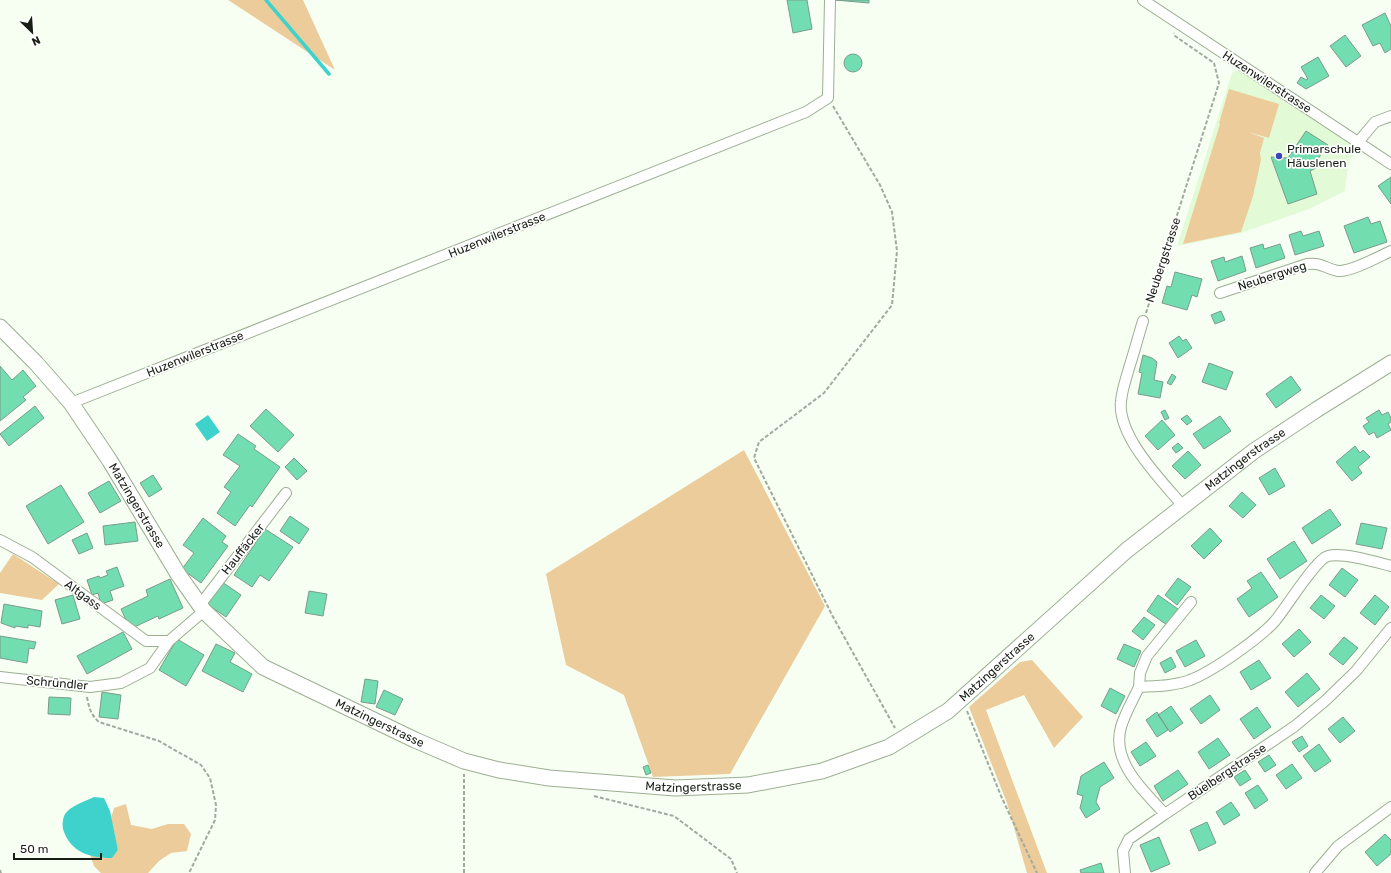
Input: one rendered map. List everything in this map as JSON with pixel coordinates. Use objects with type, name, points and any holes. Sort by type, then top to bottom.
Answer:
[{"type":"street","points":[[828,98],[830,0]]},
{"type":"street","name":"Huzenwilerstrasse","points":[[1143,0],[1359,141],[1391,164]]},
{"type":"street","name":"Huzenwilerstrasse","points":[[71,403],[806,112],[828,98]]},
{"type":"street","points":[[1359,141],[1375,122],[1391,116]]},
{"type":"street","name":"Neubergweg","points":[[1220,293],[1307,264],[1316,263],[1338,271],[1347,270],[1391,251]]},
{"type":"street","points":[[1143,321],[1124,386],[1121,402],[1124,422],[1127,432],[1137,449],[1183,506]]},
{"type":"street","name":"Matzingerstrasse","points":[[0,327],[36,363],[71,403],[110,461],[178,574],[202,608],[263,667],[415,740],[464,761],[499,770],[549,778],[675,788],[748,785],[822,771],[890,747],[948,711],[1127,550],[1183,506],[1254,452],[1316,410],[1391,363]]},
{"type":"street","name":"Hauffäcker","points":[[202,608],[286,493]]},
{"type":"street","name":"Altgass","points":[[0,540],[32,557],[146,641],[168,641]]},
{"type":"street","points":[[1139,687],[1162,686],[1190,680],[1216,666],[1250,643],[1274,622],[1317,565],[1327,556],[1340,554],[1391,566]]},
{"type":"street","points":[[1165,814],[1142,789],[1125,766],[1120,744],[1121,727],[1139,687],[1140,673],[1147,656],[1192,602]]},
{"type":"street","name":"Schründler","points":[[0,677],[86,686],[121,683],[150,668],[168,641],[202,608]]},
{"type":"street","name":"Büelbergstrasse","points":[[1125,873],[1123,851],[1129,839],[1295,726],[1326,701],[1356,671],[1391,628]]},
{"type":"street","points":[[1315,873],[1338,846],[1391,807]]},
{"type":"path","name":"Neubergstrasse","points":[[1143,321],[1219,83],[1214,63],[1175,36],[1170,17]]},
{"type":"path","points":[[828,98],[880,185],[892,212],[897,251],[892,305],[824,393],[759,442],[754,458],[832,615],[901,740]]},
{"type":"path","points":[[86,686],[89,706],[93,717],[99,722],[159,741],[201,765],[210,778],[215,800],[215,820],[189,873]]},
{"type":"path","points":[[962,699],[1001,796],[1037,873]]},
{"type":"path","points":[[464,761],[464,873]]},
{"type":"path","points":[[590,794],[674,816],[731,859],[737,873]]},
{"type":"shaded area","points":[[228,0],[303,0],[335,70]]},
{"type":"shaded area","name":"Primarschule Häuslenen","points":[[1239,69],[1361,150],[1355,153],[1350,159],[1345,191],[1309,209],[1241,233],[1177,246],[1232,73]]},
{"type":"shaded area","points":[[1229,89],[1279,104],[1269,138],[1248,132],[1264,138],[1253,196],[1241,232],[1183,244],[1220,124],[1219,123]]},
{"type":"shaded area","points":[[744,450],[825,606],[730,774],[653,777],[624,695],[566,665],[546,574]]},
{"type":"shaded area","points":[[13,554],[59,584],[42,600],[0,593],[0,573]]},
{"type":"shaded area","points":[[1032,660],[1083,717],[1054,748],[1024,695],[986,710],[1047,873],[1027,873],[1007,803],[969,707],[1020,662]]},
{"type":"shaded area","points":[[126,804],[131,825],[152,829],[168,824],[184,824],[191,834],[187,851],[171,853],[159,861],[148,873],[101,873],[94,866],[90,855],[103,858],[118,851],[111,818],[114,808]]},
{"type":"water","points":[[208,415],[220,432],[207,441],[195,424]]},
{"type":"water","points":[[94,797],[104,798],[110,811],[118,850],[112,858],[97,857],[83,853],[72,845],[67,839],[63,830],[63,819],[67,811],[74,806]]},
{"type":"building","points":[[787,0],[807,0],[812,29],[793,33]]},
{"type":"building","points":[[835,0],[869,0],[869,3]]},
{"type":"building","points":[[1385,13],[1391,26],[1391,49],[1385,53],[1380,43],[1373,46],[1362,25]]},
{"type":"building","points":[[1345,35],[1361,56],[1346,67],[1330,46]]},
{"type":"building","points":[[849,54],[857,54],[862,59],[860,70],[857,72],[849,72],[844,67],[844,59]]},
{"type":"building","points":[[1318,57],[1329,76],[1306,89],[1297,83],[1301,77],[1306,80],[1308,79],[1301,67]]},
{"type":"building","points":[[1306,131],[1328,145],[1314,164],[1316,168],[1310,171],[1317,194],[1288,204],[1271,157],[1288,158]]},
{"type":"building","points":[[1391,177],[1391,204],[1378,186]]},
{"type":"building","points":[[1368,217],[1371,224],[1380,221],[1387,242],[1354,253],[1344,226]]},
{"type":"building","points":[[1301,231],[1303,236],[1319,231],[1324,246],[1295,255],[1289,235]]},
{"type":"building","points":[[1263,244],[1264,249],[1280,244],[1285,258],[1256,268],[1250,248]]},
{"type":"building","points":[[1242,256],[1246,271],[1218,281],[1211,261],[1224,257],[1225,262]]},
{"type":"building","points":[[1175,272],[1202,279],[1197,297],[1192,295],[1187,310],[1162,303],[1167,286],[1171,287]]},
{"type":"building","points":[[1221,311],[1225,320],[1215,324],[1211,315]]},
{"type":"building","points":[[1179,336],[1183,341],[1186,339],[1192,348],[1178,358],[1169,343]]},
{"type":"building","points":[[1143,355],[1152,358],[1157,362],[1154,380],[1163,382],[1160,398],[1138,394],[1142,373],[1139,372]]},
{"type":"building","points":[[1209,363],[1233,372],[1226,390],[1202,382]]},
{"type":"building","points":[[0,366],[12,380],[23,370],[36,386],[23,397],[26,400],[0,421]]},
{"type":"building","points":[[1172,374],[1176,377],[1171,385],[1167,383]]},
{"type":"building","points":[[1291,376],[1301,390],[1276,408],[1266,394]]},
{"type":"building","points":[[35,406],[44,418],[9,446],[0,434]]},
{"type":"building","points":[[266,409],[294,435],[278,452],[250,426]]},
{"type":"building","points":[[1165,410],[1169,418],[1165,420],[1161,412]]},
{"type":"building","points":[[1379,410],[1382,415],[1388,412],[1391,422],[1388,424],[1391,430],[1377,438],[1374,432],[1369,435],[1363,426],[1369,422],[1366,418]]},
{"type":"building","points":[[1187,415],[1192,421],[1187,425],[1181,419]]},
{"type":"building","points":[[1220,416],[1231,431],[1204,449],[1193,434]]},
{"type":"building","points":[[1162,420],[1175,435],[1158,450],[1145,436]]},
{"type":"building","points":[[238,434],[256,446],[254,449],[280,467],[252,507],[250,505],[235,526],[217,513],[231,492],[224,487],[240,466],[223,455]]},
{"type":"building","points":[[1178,443],[1183,448],[1176,453],[1172,448]]},
{"type":"building","points":[[1355,446],[1360,453],[1363,450],[1370,457],[1358,467],[1362,473],[1352,481],[1336,462]]},
{"type":"building","points":[[1188,451],[1201,465],[1185,479],[1172,466]]},
{"type":"building","points":[[294,458],[307,471],[297,480],[285,467]]},
{"type":"building","points":[[1275,468],[1285,486],[1269,495],[1259,478]]},
{"type":"building","points":[[153,475],[162,489],[149,497],[140,483]]},
{"type":"building","points":[[109,481],[121,501],[100,513],[88,493]]},
{"type":"building","points":[[61,485],[84,522],[48,544],[26,506]]},
{"type":"building","points":[[1242,492],[1256,505],[1243,518],[1229,506]]},
{"type":"building","points":[[1330,509],[1341,525],[1312,544],[1302,528]]},
{"type":"building","points":[[290,516],[309,529],[299,544],[280,531]]},
{"type":"building","points":[[203,518],[226,536],[222,542],[228,546],[201,583],[182,569],[194,553],[183,545]]},
{"type":"building","points":[[135,522],[138,541],[105,545],[103,526]]},
{"type":"building","points":[[1361,523],[1387,528],[1382,549],[1356,544]]},
{"type":"building","points":[[1210,528],[1222,541],[1204,559],[1191,546]]},
{"type":"building","points":[[265,529],[293,547],[269,581],[260,575],[252,587],[234,575]]},
{"type":"building","points":[[87,533],[93,548],[79,554],[72,540]]},
{"type":"building","points":[[1294,541],[1307,561],[1280,579],[1267,559]]},
{"type":"building","points":[[117,567],[124,586],[110,591],[113,600],[101,604],[98,593],[92,595],[87,580],[108,575],[106,571]]},
{"type":"building","points":[[1342,568],[1358,580],[1345,597],[1329,585]]},
{"type":"building","points":[[1261,572],[1278,597],[1249,617],[1237,599],[1252,588],[1247,581]]},
{"type":"building","points":[[1178,578],[1191,587],[1177,605],[1165,595]]},
{"type":"building","points":[[170,579],[183,608],[159,619],[158,616],[130,629],[121,609],[148,596],[146,590]]},
{"type":"building","points":[[222,582],[241,595],[226,617],[207,604]]},
{"type":"building","points":[[309,591],[327,594],[323,616],[305,613]]},
{"type":"building","points":[[73,595],[80,619],[62,624],[55,600]]},
{"type":"building","points":[[1158,595],[1178,609],[1167,625],[1147,611]]},
{"type":"building","points":[[1321,595],[1335,606],[1324,619],[1310,608]]},
{"type":"building","points":[[1375,595],[1389,607],[1375,625],[1360,613]]},
{"type":"building","points":[[4,604],[42,611],[40,627],[28,625],[28,628],[15,626],[15,628],[1,623]]},
{"type":"building","points":[[1144,617],[1155,625],[1143,640],[1132,631]]},
{"type":"building","points":[[1299,629],[1311,642],[1294,657],[1282,644]]},
{"type":"building","points":[[123,632],[132,649],[87,674],[77,656]]},
{"type":"building","points":[[0,636],[36,642],[34,649],[29,648],[27,663],[0,658]]},
{"type":"building","points":[[1344,637],[1358,648],[1343,665],[1329,654]]},
{"type":"building","points":[[177,639],[204,655],[186,686],[159,670]]},
{"type":"building","points":[[1196,640],[1205,656],[1185,667],[1176,651]]},
{"type":"building","points":[[216,644],[235,653],[230,662],[252,674],[243,692],[202,671]]},
{"type":"building","points":[[1124,644],[1141,651],[1134,667],[1117,659]]},
{"type":"building","points":[[1171,657],[1176,667],[1165,673],[1160,663]]},
{"type":"building","points":[[1259,660],[1271,678],[1251,690],[1240,672]]},
{"type":"building","points":[[1307,673],[1320,689],[1298,707],[1285,692]]},
{"type":"building","points":[[365,679],[378,681],[375,704],[361,702]]},
{"type":"building","points":[[1110,688],[1125,696],[1116,714],[1101,706]]},
{"type":"building","points":[[384,690],[403,699],[395,715],[376,707]]},
{"type":"building","points":[[102,692],[121,695],[118,719],[99,717]]},
{"type":"building","points":[[1210,695],[1220,710],[1201,724],[1190,709]]},
{"type":"building","points":[[49,697],[71,698],[70,715],[48,714]]},
{"type":"building","points":[[1171,706],[1183,723],[1170,732],[1158,715]]},
{"type":"building","points":[[1257,707],[1271,727],[1254,739],[1240,719]]},
{"type":"building","points":[[1157,712],[1168,730],[1157,737],[1146,720]]},
{"type":"building","points":[[1343,717],[1355,731],[1340,743],[1328,729]]},
{"type":"building","points":[[1302,736],[1308,746],[1299,752],[1292,742]]},
{"type":"building","points":[[1218,738],[1230,755],[1209,769],[1198,752]]},
{"type":"building","points":[[1146,742],[1156,756],[1140,766],[1131,752]]},
{"type":"building","points":[[1319,744],[1331,761],[1315,772],[1303,756]]},
{"type":"building","points":[[1269,755],[1276,765],[1265,772],[1258,762]]},
{"type":"building","points":[[1104,762],[1114,778],[1100,787],[1096,802],[1100,809],[1086,818],[1080,808],[1083,796],[1077,794],[1081,776]]},
{"type":"building","points":[[1292,764],[1302,778],[1286,789],[1276,775]]},
{"type":"building","points":[[648,765],[651,773],[646,775],[643,767]]},
{"type":"building","points":[[1178,770],[1188,784],[1163,801],[1154,786]]},
{"type":"building","points":[[1245,770],[1251,779],[1240,786],[1234,777]]},
{"type":"building","points":[[1258,785],[1268,800],[1255,809],[1245,793]]},
{"type":"building","points":[[1231,802],[1240,815],[1224,825],[1216,812]]},
{"type":"building","points":[[1207,822],[1216,843],[1199,851],[1190,830]]},
{"type":"building","points":[[1385,834],[1391,840],[1391,854],[1377,866],[1365,852]]},
{"type":"building","points":[[1159,837],[1170,864],[1151,872],[1140,845]]},
{"type":"building","points":[[1101,863],[1104,873],[1081,873],[1080,870]]},
{"type":"waterway","points":[[266,0],[329,74]]},
{"type":"place","name":"Primarschule Häuslenen","points":[[1279,156]]}]
